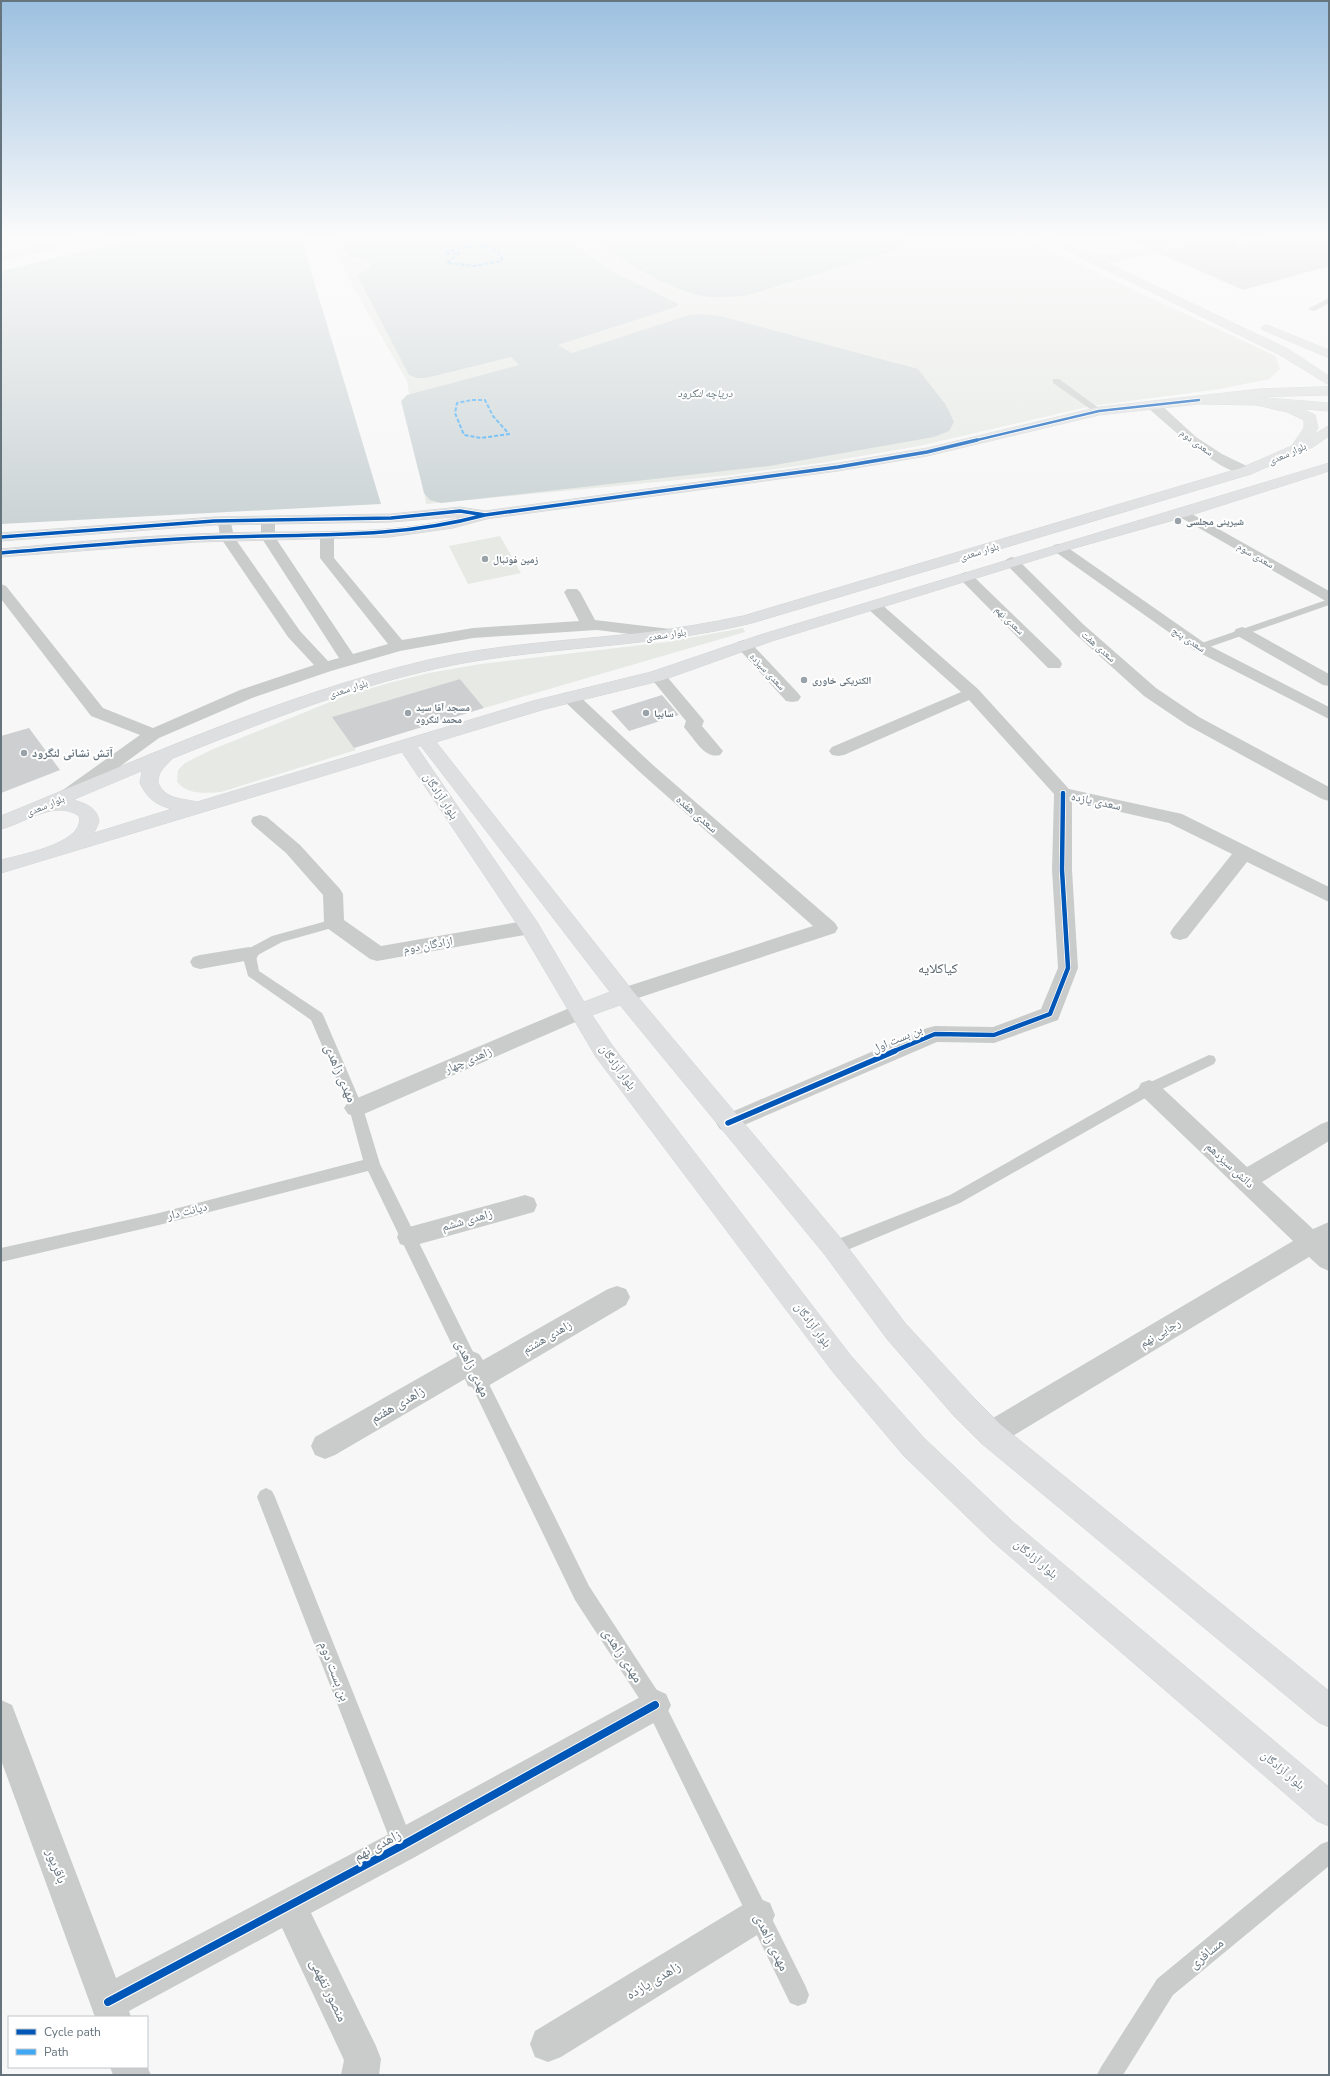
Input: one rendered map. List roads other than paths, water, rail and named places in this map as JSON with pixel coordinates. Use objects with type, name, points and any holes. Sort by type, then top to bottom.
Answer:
[{"type":"main road","points":[[1243,332],[1284,352],[1329,382]]},
{"type":"main road","points":[[1278,332],[1329,354]]},
{"type":"main road","points":[[1258,397],[1280,385],[1289,376],[1294,363],[1284,352]]},
{"type":"main road","points":[[1,554],[179,538],[399,533],[455,525],[485,515],[838,467],[927,452],[1099,411],[1199,400],[1329,391]]},
{"type":"main road","points":[[1258,397],[1329,407]]},
{"type":"main road","points":[[1258,397],[1291,408],[1310,418],[1311,428],[1302,447]]},
{"type":"main road","name":"بلوار سعدی","points":[[1,822],[173,753],[312,700],[369,681],[430,665],[499,653],[670,634],[746,620],[1246,471],[1302,447],[1329,430]]},
{"type":"main road","points":[[1302,447],[1329,444]]},
{"type":"main road","name":"بلوار سعدی","points":[[1,866],[570,697],[657,676],[744,645],[874,606],[1012,562],[1183,513],[1329,467]]},
{"type":"main road","points":[[1,537],[161,524],[225,521],[391,518],[460,511],[485,515]]},
{"type":"main road","name":"بلوار آزادگان","points":[[416,743],[530,927],[604,1051],[842,1364],[914,1447],[1002,1530],[1329,1809]]},
{"type":"main road","name":"بلوار آزادگان","points":[[416,743],[728,1123],[834,1248],[896,1332],[964,1408],[991,1434],[1329,1711]]},
{"type":"main road","points":[[173,753],[156,764],[151,772],[149,786],[152,792],[167,803],[178,806],[205,806]]},
{"type":"main road","points":[[36,808],[59,805],[71,806],[81,808],[88,814],[91,821],[89,829],[72,844],[59,849]]},
{"type":"main road","points":[[580,1012],[624,995]]},
{"type":"street","name":"سعدی دوم","points":[[1153,406],[1190,440],[1217,457],[1246,471]]},
{"type":"street","name":"سعدی سوم","points":[[1183,513],[1329,597]]},
{"type":"street","points":[[268,520],[268,537],[349,660]]},
{"type":"street","points":[[225,521],[227,537],[294,634],[325,667]]},
{"type":"street","points":[[327,535],[327,558],[398,646]]},
{"type":"street","name":"سعدی پنج","points":[[1059,548],[1200,647],[1329,714]]},
{"type":"street","name":"سعدی هفت","points":[[1012,562],[1078,628],[1145,687],[1193,721],[1329,795]]},
{"type":"street","name":"سعدی نهم","points":[[966,576],[1054,664]]},
{"type":"street","points":[[1,589],[97,712],[153,734]]},
{"type":"street","points":[[572,592],[589,625]]},
{"type":"street","name":"سعدی یازده","points":[[874,606],[972,693],[1063,793],[1175,818],[1329,895]]},
{"type":"street","points":[[67,796],[153,734],[246,694],[325,667],[398,646],[473,633],[589,625],[670,634]]},
{"type":"street","points":[[1242,632],[1329,681]]},
{"type":"street","name":"سعدی سیزده","points":[[744,645],[792,697]]},
{"type":"street","points":[[657,676],[696,721],[693,727],[714,751]]},
{"type":"street","points":[[838,751],[972,693]]},
{"type":"street","name":"سعدی هفده","points":[[570,697],[648,770],[828,928],[624,995]]},
{"type":"street","name":"بن بست اول","points":[[728,1123],[935,1034],[994,1035],[1050,1014],[1068,968],[1062,870],[1063,793]]},
{"type":"street","points":[[260,821],[293,849],[333,894],[334,923]]},
{"type":"street","points":[[1180,933],[1244,853]]},
{"type":"street","name":"ازادگان دوم","points":[[334,923],[377,954],[530,927]]},
{"type":"street","points":[[200,962],[249,954]]},
{"type":"street","name":"زاهدی چهار","points":[[356,1108],[580,1012]]},
{"type":"street","name":"دانش سیزدهم","points":[[1149,1088],[1245,1180],[1320,1237],[1329,1260]]},
{"type":"street","points":[[1245,1180],[1329,1130]]},
{"type":"street","name":"زاهدی ششم","points":[[409,1237],[524,1205]]},
{"type":"street","name":"رجایی نهم","points":[[991,1434],[1320,1237]]},
{"type":"street","name":"زاهدی هشتم","points":[[474,1370],[617,1297]]},
{"type":"street","name":"زاهدی هفتم","points":[[325,1446],[474,1370]]},
{"type":"street","name":"زاهدی نهم","points":[[111,2009],[288,1906],[403,1845],[655,1704]]},
{"type":"street","name":"باقرپور","points":[[1,1716],[111,2009]]},
{"type":"street","name":"منصور تفهمی","points":[[288,1906],[363,2059],[360,2075]]},
{"type":"street","name":"زاهدی یازده","points":[[548,2044],[758,1915]]},
{"type":"lane","points":[[1056,381],[1099,411]]},
{"type":"lane","points":[[1200,647],[1329,602]]},
{"type":"lane","points":[[249,954],[277,939],[334,923]]},
{"type":"lane","name":"مهدی زاهدی","points":[[249,954],[253,973],[317,1016],[356,1108],[372,1164],[582,1593],[655,1704],[798,1995]]},
{"type":"lane","points":[[834,1248],[955,1199],[1149,1088],[1209,1060]]},
{"type":"lane","name":"دیانت دار","points":[[1,1255],[159,1218],[372,1164]]},
{"type":"lane","name":"بن بست دوم","points":[[266,1497],[403,1845]]},
{"type":"lane","name":"مسافری","points":[[1109,2075],[1165,1987],[1329,1852]]},
{"type":"water","points":[[1,332],[329,332],[381,504],[1,524]]},
{"type":"water","name":"دریاچه لنگرود","points":[[387,332],[599,332],[558,345],[572,353],[637,332],[779,332],[918,369],[946,405],[954,422],[949,431],[934,437],[769,466],[441,503],[430,500],[424,493],[401,401],[407,395],[519,365],[511,357],[426,378],[417,378],[409,375]]},
{"type":"place","name":"شیرینی مجلسی","points":[[1178,521]]},
{"type":"place","name":"زمین فوتبال","points":[[485,559]]},
{"type":"place","name":"الکتریکی خاوری","points":[[804,680]]},
{"type":"place","name":"مسجد آقا سید محمد لنگرود","points":[[408,713]]},
{"type":"place","name":"سایپا","points":[[646,713]]},
{"type":"place","name":"آتش نشانی لنگرود","points":[[24,753]]},
{"type":"district","name":"کیاکلایه","points":[[938,968]]}]
